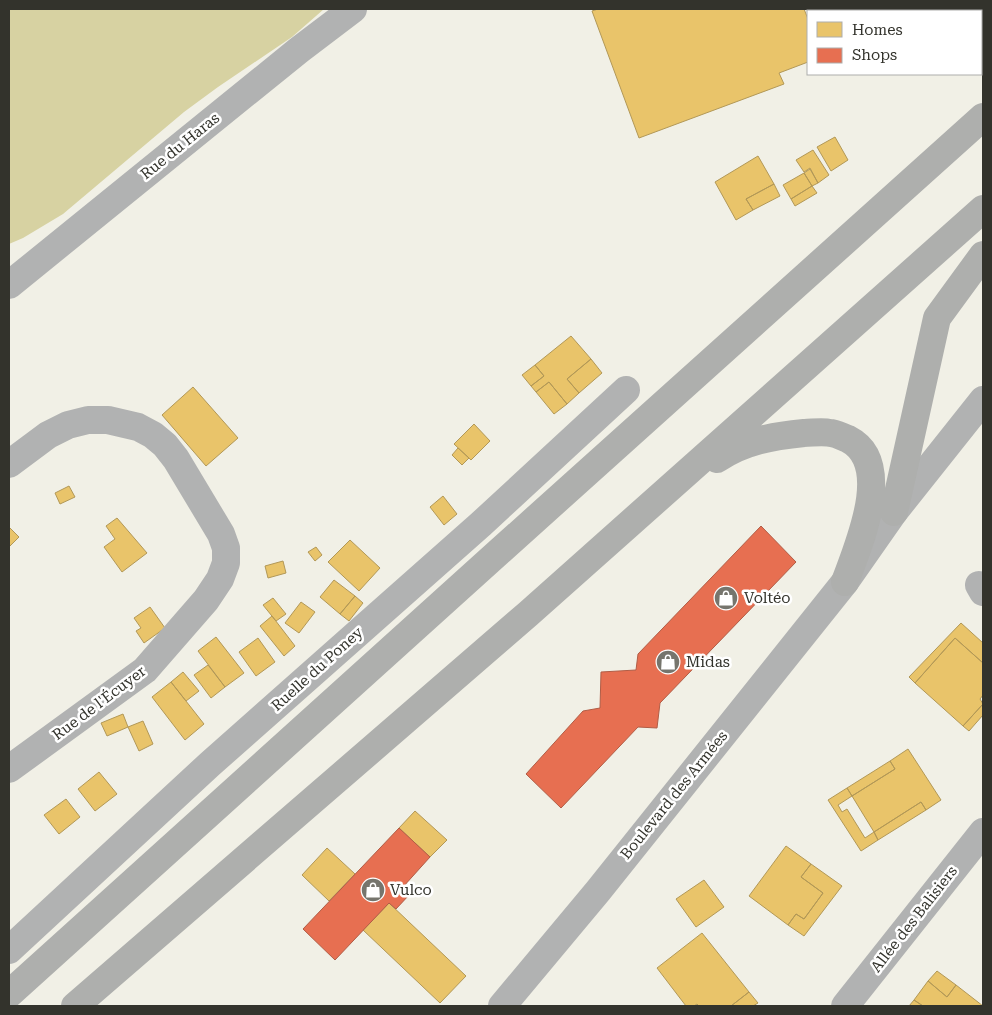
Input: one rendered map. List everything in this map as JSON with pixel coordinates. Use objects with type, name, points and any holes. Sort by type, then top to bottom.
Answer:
[{"type":"highway","points":[[9,994],[983,118]]},
{"type":"highway","points":[[75,1006],[528,614],[983,209]]},
{"type":"highway","points":[[894,512],[937,318],[983,255]]},
{"type":"highway","points":[[645,510],[728,452],[742,445],[788,434],[830,432],[862,448],[868,461],[870,472],[870,494],[864,527],[845,582]]},
{"type":"highway","points":[[9,979],[44,948],[72,936]]},
{"type":"street","name":"Rue du Haras","points":[[9,285],[299,50],[353,9]]},
{"type":"street","name":"Ruelle du Poney","points":[[9,950],[210,764],[481,524],[626,390]]},
{"type":"street","name":"Boulevard des Armées","points":[[502,1006],[598,891],[845,582],[894,512],[983,400]]},
{"type":"street","name":"Rue de l'Écuyer","points":[[9,464],[48,435],[68,425],[88,420],[108,420],[138,427],[165,445],[176,459],[221,534],[226,548],[226,563],[215,586],[182,629],[145,670],[9,769]]},
{"type":"street","name":"Allée des Balisiers","points":[[846,1006],[983,832]]},
{"type":"shaded area","points":[[9,9],[324,9],[292,37],[184,112],[63,214],[23,238],[9,244]]},
{"type":"building: Homes","points":[[598,9],[804,9],[807,16],[807,62],[779,73],[784,84],[639,138],[592,11]]},
{"type":"building: Homes","points":[[835,137],[848,160],[831,171],[817,147]]},
{"type":"building: Homes","points":[[813,150],[829,175],[818,183],[810,168],[804,172],[796,160]]},
{"type":"building: Homes","points":[[758,156],[774,184],[746,199],[753,210],[736,220],[715,182]]},
{"type":"building: Homes","points":[[810,169],[818,183],[812,186],[804,173]]},
{"type":"building: Homes","points":[[804,173],[812,186],[791,199],[783,185]]},
{"type":"building: Homes","points":[[774,184],[780,196],[753,210],[746,199]]},
{"type":"building: Homes","points":[[812,186],[817,193],[795,206],[791,199]]},
{"type":"building: Homes","points":[[571,336],[591,359],[567,379],[579,393],[567,404],[549,382],[536,392],[531,386],[544,376],[535,365]]},
{"type":"building: Homes","points":[[591,359],[602,373],[579,393],[567,379]]},
{"type":"building: Homes","points":[[535,365],[544,376],[531,386],[522,375]]},
{"type":"building: Homes","points":[[549,382],[567,404],[554,414],[536,392]]},
{"type":"building: Homes","points":[[193,387],[238,438],[206,466],[162,415]]},
{"type":"building: Homes","points":[[474,424],[490,441],[471,460],[454,444]]},
{"type":"building: Homes","points":[[458,448],[469,458],[462,465],[452,455]]},
{"type":"building: Homes","points":[[69,486],[75,497],[60,504],[55,493]]},
{"type":"building: Homes","points":[[443,496],[457,514],[444,525],[430,507]]},
{"type":"building: Homes","points":[[117,518],[147,553],[122,572],[104,547],[115,539],[106,526]]},
{"type":"building: Homes","points":[[9,527],[19,537],[9,547]]},
{"type":"building: Homes","points":[[350,540],[380,568],[359,591],[328,562]]},
{"type":"building: Homes","points":[[316,547],[322,555],[315,561],[308,552]]},
{"type":"building: Homes","points":[[283,561],[286,573],[268,578],[265,566]]},
{"type":"building: Homes","points":[[334,580],[355,596],[340,614],[320,597]]},
{"type":"building: Homes","points":[[355,596],[363,603],[349,621],[340,614]]},
{"type":"building: Homes","points":[[273,598],[286,614],[276,621],[263,605]]},
{"type":"building: Homes","points":[[301,602],[315,612],[299,633],[285,623]]},
{"type":"building: Homes","points":[[150,607],[165,628],[144,643],[136,631],[141,628],[134,618]]},
{"type":"building: Homes","points":[[272,616],[295,646],[284,656],[260,626]]},
{"type":"building: Homes","points":[[961,623],[983,643],[983,663],[955,638],[915,683],[909,677]]},
{"type":"building: Homes","points":[[216,637],[244,673],[225,687],[198,651]]},
{"type":"building: Homes","points":[[258,638],[275,662],[256,676],[239,652]]},
{"type":"building: Homes","points":[[955,638],[983,663],[983,695],[980,699],[983,704],[963,726],[915,683]]},
{"type":"building: Homes","points":[[208,665],[225,687],[211,698],[194,675]]},
{"type":"building: Homes","points":[[183,672],[199,691],[186,701],[171,682]]},
{"type":"building: Homes","points":[[171,682],[204,724],[185,740],[152,697]]},
{"type":"building: Homes","points":[[983,704],[983,715],[969,731],[963,726]]},
{"type":"building: Homes","points":[[123,714],[128,727],[107,736],[101,723]]},
{"type":"building: Homes","points":[[143,721],[153,744],[139,751],[128,727]]},
{"type":"building: Homes","points":[[908,749],[941,800],[926,810],[921,802],[874,832],[852,796],[895,769],[890,761]]},
{"type":"building: Homes","points":[[890,761],[895,769],[852,796],[847,788]]},
{"type":"building: Homes","points":[[99,772],[117,794],[95,811],[78,789]]},
{"type":"building: Homes","points":[[847,788],[852,796],[838,805],[842,812],[847,809],[865,838],[874,832],[878,840],[861,851],[828,800]]},
{"type":"building: Homes","points":[[66,799],[80,817],[59,834],[44,815]]},
{"type":"building: Homes","points":[[921,802],[926,810],[878,840],[874,832]]},
{"type":"building: Homes","points":[[415,811],[447,840],[430,857],[399,828]]},
{"type":"building: Homes","points":[[786,846],[811,864],[801,877],[823,893],[804,919],[796,914],[788,925],[749,896]]},
{"type":"building: Homes","points":[[327,848],[355,874],[329,901],[302,875]]},
{"type":"building: Homes","points":[[811,864],[842,886],[804,936],[788,925],[796,914],[804,919],[823,893],[801,877]]},
{"type":"building: Homes","points":[[704,880],[724,907],[696,927],[676,899]]},
{"type":"building: Homes","points":[[389,903],[466,976],[440,1003],[363,930]]},
{"type":"building: Homes","points":[[702,933],[749,992],[731,1006],[699,1006],[697,1004],[686,1006],[657,968]]},
{"type":"building: Homes","points":[[937,971],[956,985],[947,997],[928,981]]},
{"type":"building: Homes","points":[[928,981],[947,997],[956,985],[983,1006],[923,1006],[914,1000]]},
{"type":"building: Homes","points":[[749,992],[758,1003],[753,1006],[731,1006]]},
{"type":"building: Homes","points":[[914,1000],[923,1006],[909,1006]]},
{"type":"building: Shops","name":"Midas","points":[[761,526],[796,562],[660,703],[657,728],[638,727],[561,808],[526,774],[583,711],[600,708],[601,672],[636,670],[638,654]]},
{"type":"building: Shops","name":"Vulco","points":[[399,828],[430,857],[403,887],[410,894],[396,909],[389,903],[335,960],[303,929]]},
{"type":"place","name":"Voltéo","points":[[726,598]]},
{"type":"place","name":"Midas","points":[[668,662]]},
{"type":"place","name":"Vulco","points":[[373,890]]}]
